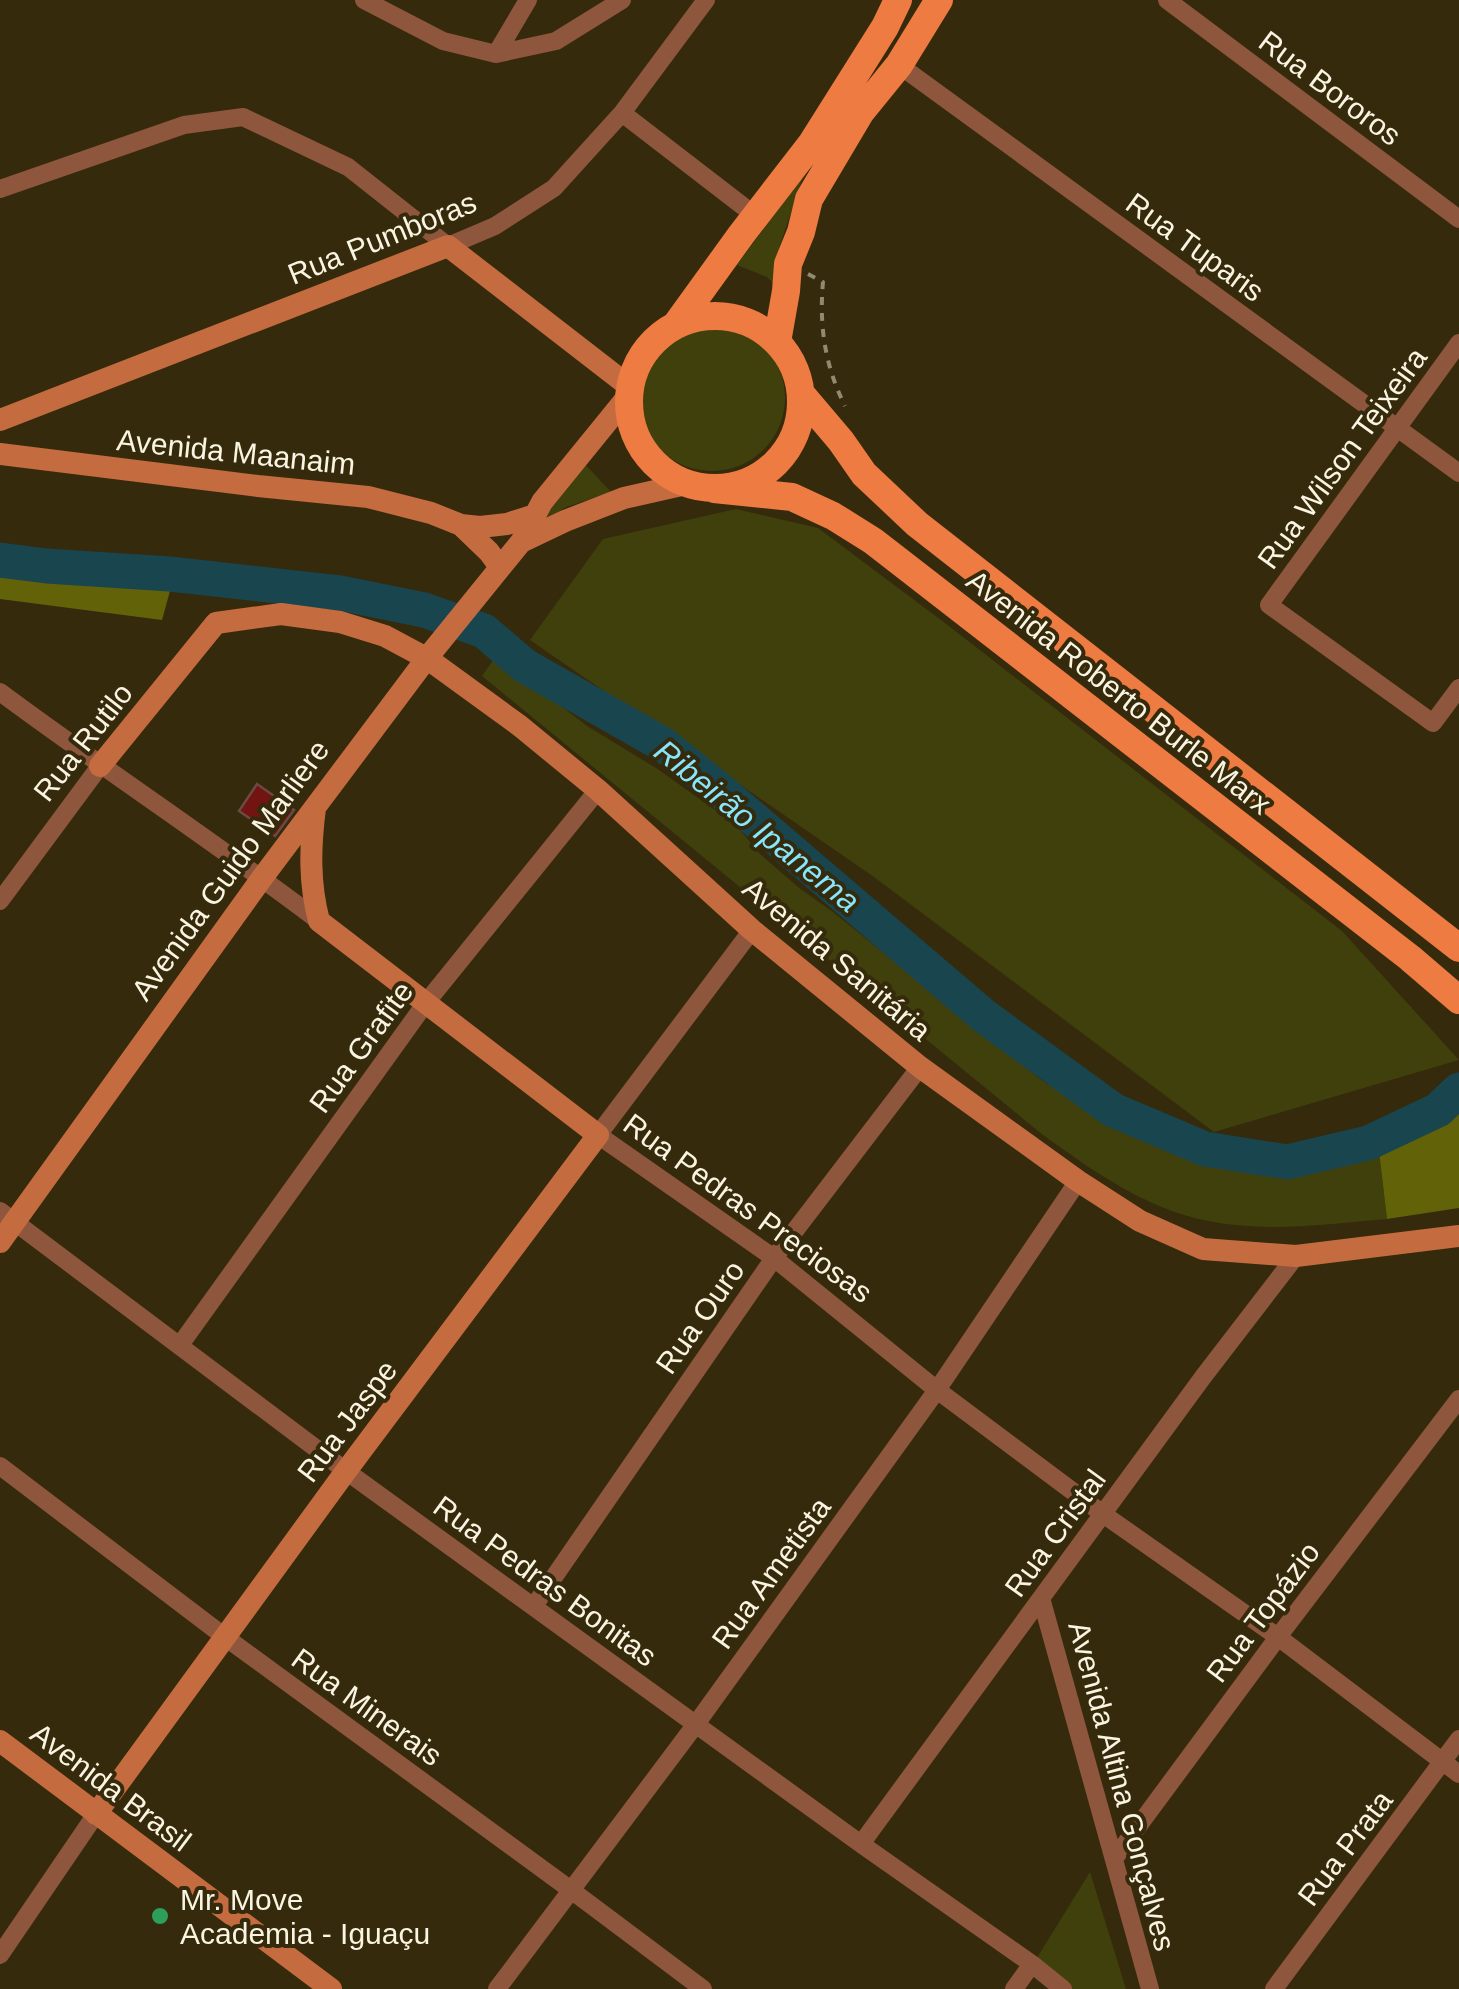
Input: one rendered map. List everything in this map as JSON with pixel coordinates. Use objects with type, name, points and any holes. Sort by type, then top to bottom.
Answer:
[{"type":"main road","points":[[676,326],[812,143],[898,0]]},
{"type":"main road","points":[[778,342],[788,264],[809,199],[860,113],[900,65],[939,0]]},
{"type":"main road","points":[[448,246],[629,391]]},
{"type":"main road","name":"Rua Pumboras","points":[[0,420],[448,246]]},
{"type":"main road","points":[[702,317],[729,317],[755,326],[778,342],[794,366],[802,395],[798,431],[779,462],[750,482],[700,487],[666,474],[649,459],[630,418],[629,391],[636,368],[659,336],[702,317]]},
{"type":"main road","name":"Avenida Guido Marliere","points":[[0,1242],[7,1216],[399,696],[522,542],[542,502],[629,391]]},
{"type":"main road","name":"Avenida Roberto Burle Marx","points":[[802,395],[864,474],[917,524],[1459,948]]},
{"type":"main road","name":"Avenida Maanaim","points":[[0,454],[368,496],[461,525],[495,527],[535,515]]},
{"type":"main road","name":"Avenida Guido Marliere","points":[[522,542],[624,498],[700,487]]},
{"type":"main road","name":"Avenida Roberto Burle Marx","points":[[700,487],[792,497],[873,541],[1459,1000]]},
{"type":"main road","name":"Avenida Maanaim","points":[[461,525],[489,552],[494,574]]},
{"type":"main road","name":"Avenida Sanitária","points":[[216,623],[281,614],[340,622],[385,636],[428,659],[482,696],[598,790],[752,930],[920,1067],[1140,1221],[1203,1249],[1296,1256],[1459,1236]]},
{"type":"main road","name":"Rua Rutilo","points":[[100,766],[216,623]]},
{"type":"main road","points":[[315,808],[310,864],[319,921]]},
{"type":"main road","name":"Rua Pedras Preciosas","points":[[319,921],[598,1136]]},
{"type":"main road","name":"Rua Jaspe","points":[[96,1814],[346,1471],[598,1136]]},
{"type":"main road","name":"Avenida Brasil","points":[[0,1741],[331,1989]]},
{"type":"street","points":[[364,0],[443,41],[496,54],[556,41],[622,0]]},
{"type":"street","points":[[496,54],[528,0]]},
{"type":"street","name":"Rua Pumboras","points":[[448,246],[495,226],[554,188],[622,113],[706,0]]},
{"type":"street","name":"Rua Bororos","points":[[1168,0],[1459,219]]},
{"type":"street","name":"Rua Tuparis","points":[[900,65],[1459,473]]},
{"type":"street","points":[[622,113],[756,217]]},
{"type":"street","points":[[0,189],[184,124],[244,116],[348,168],[448,246]]},
{"type":"street","name":"Rua Wilson Teixeira","points":[[1459,343],[1269,605],[1432,723],[1459,688]]},
{"type":"street","name":"Rua Pedras Preciosas","points":[[0,692],[319,921]]},
{"type":"street","name":"Rua Rutilo","points":[[0,901],[100,766]]},
{"type":"street","name":"Rua Grafite","points":[[180,1345],[424,1004],[598,790]]},
{"type":"street","name":"Rua Jaspe","points":[[598,1136],[752,930]]},
{"type":"street","name":"Rua Ouro","points":[[534,1606],[774,1258],[920,1067]]},
{"type":"street","name":"Rua Pedras Preciosas","points":[[598,1136],[774,1258],[938,1390],[1459,1774]]},
{"type":"street","name":"Rua Ametista","points":[[496,1989],[696,1724],[938,1390],[1078,1181]]},
{"type":"street","name":"Rua Pedras Bonitas","points":[[7,1216],[346,1471],[1063,1989]]},
{"type":"street","name":"Rua Cristal","points":[[861,1844],[1202,1377],[1296,1256]]},
{"type":"street","name":"Rua Topázio","points":[[1114,1860],[1459,1398]]},
{"type":"street","name":"Rua Minerais","points":[[0,1466],[702,1989]]},
{"type":"street","name":"Avenida Altina Gonçalves","points":[[1042,1598],[1150,1989]]},
{"type":"street","name":"Rua Prata","points":[[1274,1989],[1459,1740]]},
{"type":"street","name":"Rua Jaspe","points":[[0,1955],[96,1814]]},
{"type":"street","points":[[1014,1989],[1032,1964]]},
{"type":"path","points":[[788,264],[823,282],[824,352],[849,415]]},
{"type":"shaded area","points":[[803,176],[779,248],[777,287],[767,277],[737,265]]},
{"type":"shaded area","points":[[712,325],[740,330],[764,346],[780,370],[785,398],[780,426],[764,450],[740,466],[712,471],[684,466],[660,450],[644,426],[639,398],[644,370],[660,346],[684,330]]},
{"type":"shaded area","points":[[582,461],[611,492],[566,507],[533,528]]},
{"type":"shaded area","points":[[736,509],[818,528],[945,623],[1342,931],[1459,1060],[1214,1132],[874,877],[530,640],[603,539]]},
{"type":"shaded area","points":[[0,565],[170,591],[162,620],[0,599]]},
{"type":"shaded area","points":[[496,656],[587,726],[656,768],[735,824],[759,853],[799,888],[1040,1079],[1082,1107],[1199,1158],[1257,1172],[1299,1174],[1340,1166],[1379,1151],[1387,1219],[1297,1226],[1230,1225],[1163,1208],[1101,1175],[1043,1135],[482,676]]},
{"type":"shaded area","points":[[1459,1111],[1459,1208],[1387,1219],[1379,1151]]},
{"type":"shaded area","points":[[1090,1872],[1126,1989],[1071,1989],[1035,1961]]},
{"type":"building","points":[[257,784],[294,810],[275,836],[239,811]]},
{"type":"waterway","name":"Ribeirão Ipanema","points":[[0,560],[340,593],[424,610],[484,631],[525,666],[664,745],[984,1016],[1113,1110],[1205,1149],[1287,1162],[1368,1143],[1438,1110],[1459,1090]]},
{"type":"place","name":"Mr. Move Academia - Iguaçu","points":[[160,1916]]}]
